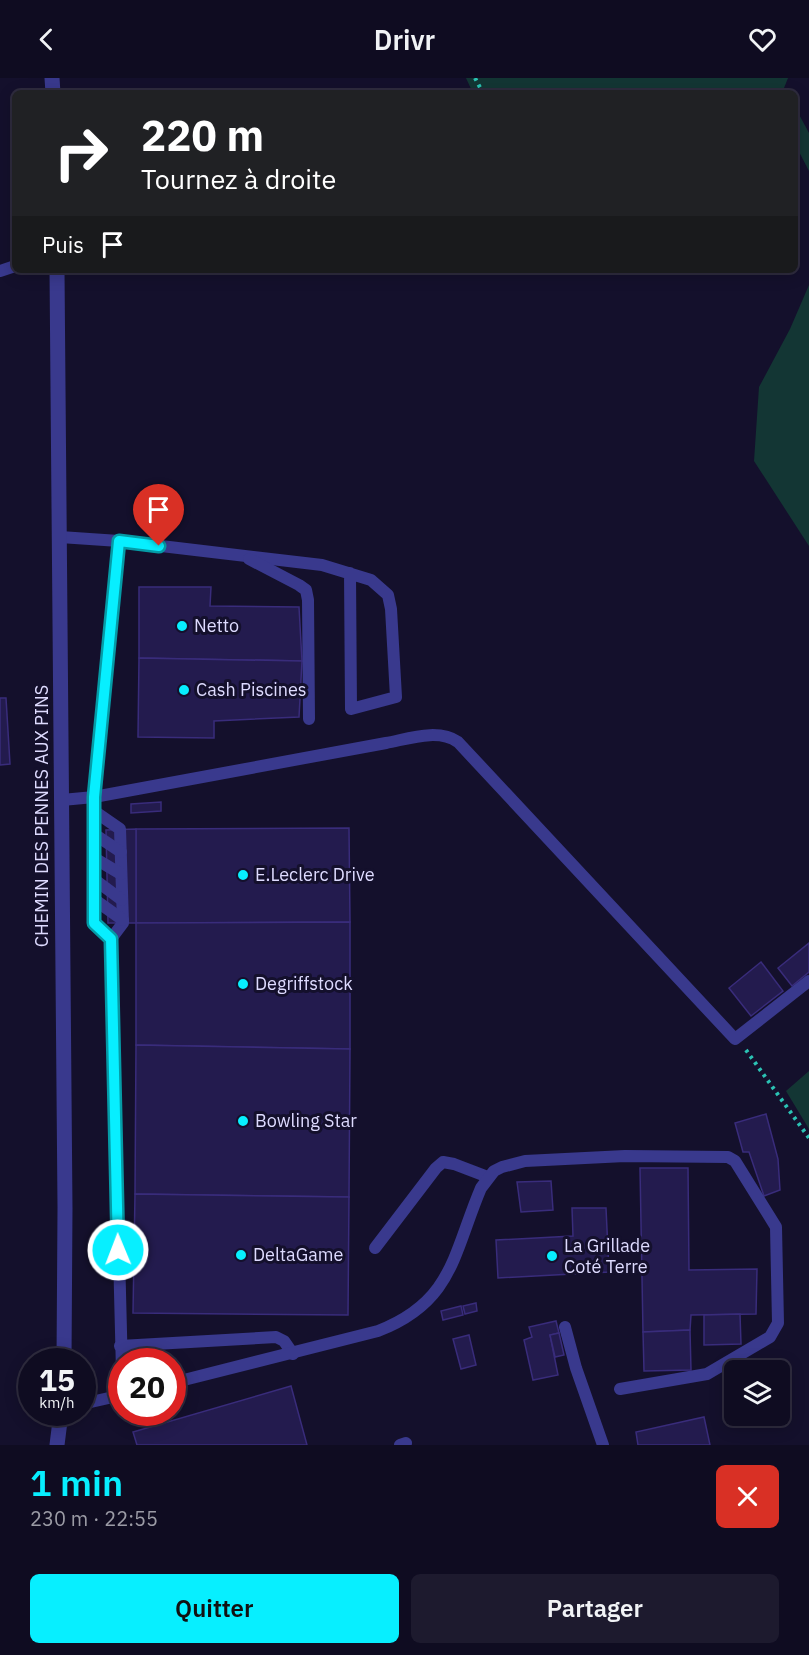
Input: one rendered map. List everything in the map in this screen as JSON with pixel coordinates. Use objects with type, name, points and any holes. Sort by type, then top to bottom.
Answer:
[{"type":"street","name":"CHEMIN DES PENNES AUX PINS","points":[[57,273],[66,1208],[64,1348]]},
{"type":"street","points":[[57,1445],[59,1426]]},
{"type":"lane","points":[[60,537],[119,541],[322,565],[350,573],[371,580],[388,596],[391,609],[396,698],[351,709],[350,573]]},
{"type":"lane","points":[[111,939],[94,923],[94,797],[119,541]]},
{"type":"lane","points":[[240,554],[306,590],[309,719]]},
{"type":"lane","points":[[62,800],[94,797],[386,743],[449,735],[735,1039],[809,981]]},
{"type":"lane","points":[[94,811],[120,829],[123,923],[111,939],[120,1346],[276,1337],[284,1341],[293,1354]]},
{"type":"lane","points":[[94,834],[121,852]]},
{"type":"lane","points":[[94,858],[121,874]]},
{"type":"lane","points":[[94,880],[122,900]]},
{"type":"lane","points":[[94,900],[123,920]]},
{"type":"lane","points":[[186,1380],[378,1331],[399,1323],[415,1313],[446,1279],[477,1197],[488,1177],[502,1167],[543,1159],[625,1156],[728,1157],[735,1161],[776,1227],[778,1323],[770,1337],[707,1374],[620,1389]]},
{"type":"lane","points":[[375,1248],[436,1168],[444,1162],[488,1177]]},
{"type":"lane","points":[[565,1326],[576,1368],[603,1445]]},
{"type":"path","points":[[735,1039],[753,1058],[809,1138]]},
{"type":"green space","points":[[466,78],[788,78],[783,90],[472,90]]},
{"type":"green space","points":[[798,113],[809,133],[809,171],[798,150]]},
{"type":"green space","points":[[809,285],[809,546],[754,461],[759,387],[790,329]]},
{"type":"green space","points":[[809,1071],[809,1129],[786,1091]]},
{"type":"building","points":[[139,587],[211,587],[210,606],[299,607],[302,661],[139,658]]},
{"type":"building","points":[[139,658],[302,661],[299,717],[214,721],[214,738],[138,737]]},
{"type":"building","points":[[0,698],[6,698],[10,764],[0,765]]},
{"type":"building","points":[[161,802],[161,811],[131,813],[131,804]]},
{"type":"building","name":"E.Leclerc Drive","points":[[349,828],[350,922],[136,923],[136,829]]},
{"type":"building","points":[[136,829],[136,923],[108,923],[106,830]]},
{"type":"building","name":"Degriffstock","points":[[350,922],[350,1049],[136,1045],[136,923]]},
{"type":"building","points":[[809,943],[809,972],[792,986],[778,968]]},
{"type":"building","points":[[761,962],[783,991],[751,1016],[729,988]]},
{"type":"building","name":"Bowling Star","points":[[136,1045],[350,1049],[349,1197],[135,1194]]},
{"type":"building","points":[[766,1114],[778,1159],[780,1190],[764,1196],[749,1152],[743,1152],[735,1123]]},
{"type":"building","points":[[640,1168],[688,1168],[689,1270],[757,1269],[756,1314],[691,1315],[690,1330],[643,1332]]},
{"type":"building","points":[[551,1181],[553,1210],[521,1212],[517,1182]]},
{"type":"building","name":"DeltaGame","points":[[135,1194],[349,1197],[348,1315],[133,1313]]},
{"type":"building","name":"La Grillade Coté Terre","points":[[572,1208],[606,1208],[609,1272],[498,1278],[496,1240],[573,1236]]},
{"type":"building","points":[[476,1303],[477,1311],[465,1314],[463,1306]]},
{"type":"building","points":[[461,1306],[463,1315],[443,1320],[441,1311]]},
{"type":"building","points":[[740,1314],[741,1344],[704,1345],[704,1315]]},
{"type":"building","points":[[556,1321],[559,1333],[550,1335],[558,1375],[533,1380],[524,1340],[532,1337],[529,1327]]},
{"type":"building","points":[[690,1330],[691,1370],[644,1371],[643,1332]]},
{"type":"building","points":[[559,1333],[564,1355],[555,1357],[550,1335]]},
{"type":"building","points":[[469,1335],[476,1365],[461,1369],[453,1339]]},
{"type":"building","points":[[291,1386],[307,1445],[137,1445],[133,1432],[154,1426],[186,1426],[186,1417]]},
{"type":"building","points":[[704,1417],[710,1445],[638,1445],[636,1432]]},
{"type":"place","name":"Netto","points":[[182,626]]},
{"type":"place","name":"Cash Piscines","points":[[184,690]]},
{"type":"place","name":"E.Leclerc Drive","points":[[243,875]]},
{"type":"place","name":"Degriffstock","points":[[243,984]]},
{"type":"place","name":"Bowling Star","points":[[243,1121]]},
{"type":"place","name":"DeltaGame","points":[[241,1255]]},
{"type":"place","name":"La Grillade Coté Terre","points":[[552,1256]]},
{"type":"route","points":[[118,1250],[111,939],[94,923],[94,797],[119,541],[159,546]]}]
